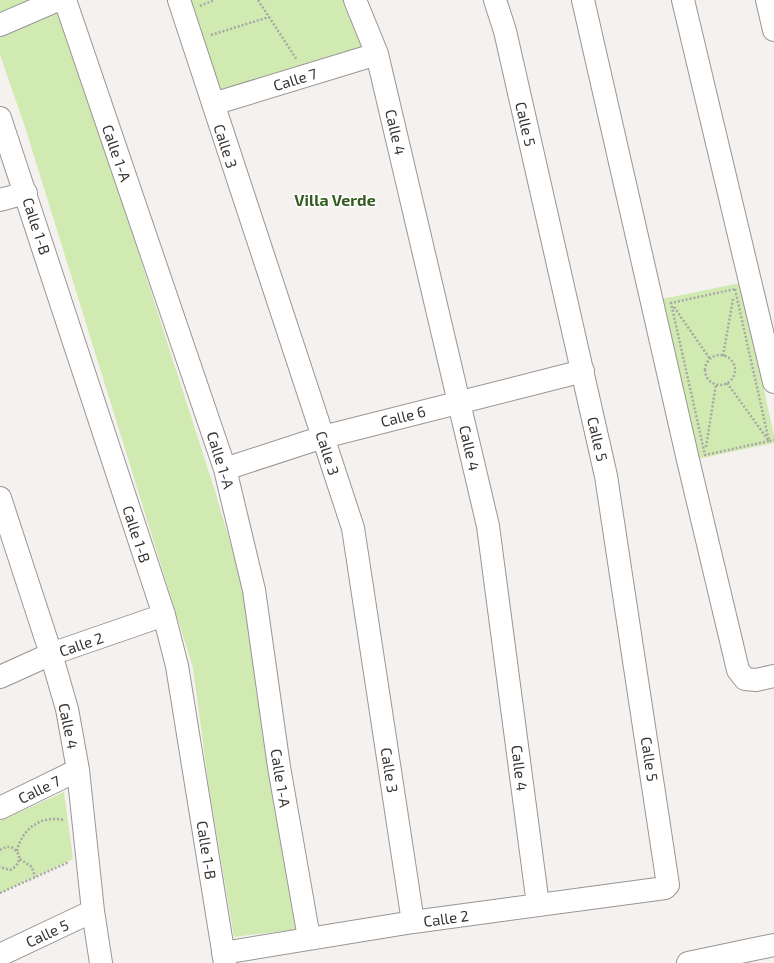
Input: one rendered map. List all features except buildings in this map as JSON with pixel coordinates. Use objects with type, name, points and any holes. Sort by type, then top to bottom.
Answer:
[{"type":"street","points":[[0,25],[58,0]]},
{"type":"street","name":"Calle 1-A","points":[[65,0],[225,469],[254,590],[279,767],[309,938]]},
{"type":"street","name":"Calle 3","points":[[179,0],[353,528],[414,922]]},
{"type":"street","name":"Calle 4","points":[[355,0],[377,54],[488,526],[538,905]]},
{"type":"street","name":"Calle 5","points":[[495,0],[507,39],[606,476],[668,885]]},
{"type":"street","points":[[584,0],[662,305],[696,457],[738,670],[745,679],[756,680],[774,676]]},
{"type":"street","points":[[683,0],[743,286],[771,355],[774,382]]},
{"type":"street","points":[[767,0],[774,30]]},
{"type":"street","name":"Calle 7","points":[[213,104],[377,54]]},
{"type":"street","name":"Calle 1-B","points":[[0,118],[164,615],[177,666],[224,958]]},
{"type":"street","points":[[0,200],[26,193]]},
{"type":"street","name":"Calle 6","points":[[225,469],[323,437],[583,371]]},
{"type":"street","name":"Calle 4","points":[[0,498],[4,527],[51,654],[67,709],[78,770],[93,911],[101,963]]},
{"type":"street","name":"Calle 2","points":[[0,677],[51,654],[164,615]]},
{"type":"street","name":"Calle 7","points":[[0,808],[78,770]]},
{"type":"street","name":"Calle 2","points":[[224,958],[309,938],[414,922],[665,888],[668,885]]},
{"type":"street","name":"Calle 5","points":[[0,954],[93,911]]},
{"type":"street","points":[[688,963],[774,945]]},
{"type":"path","points":[[258,0],[297,61]]},
{"type":"path","points":[[206,36],[269,17]]},
{"type":"path","points":[[662,305],[743,286]]},
{"type":"path","points":[[724,356],[743,286]]},
{"type":"path","points":[[743,286],[769,441]]},
{"type":"path","points":[[662,305],[710,359]]},
{"type":"path","points":[[662,305],[696,457]]},
{"type":"path","points":[[718,356],[724,356],[729,358],[734,368],[734,374],[727,383],[716,384],[707,377],[705,366],[710,359],[718,356]]},
{"type":"path","points":[[727,383],[769,441]]},
{"type":"path","points":[[696,457],[716,384]]},
{"type":"path","points":[[696,457],[774,440]]},
{"type":"path","points":[[17,851],[23,835],[36,823],[53,819],[70,822]]},
{"type":"path","points":[[0,850],[6,847],[11,847],[17,851],[20,858],[32,866],[35,878]]},
{"type":"path","points":[[0,893],[87,854]]},
{"type":"path","points":[[0,867],[10,870],[18,864],[20,858]]},
{"type":"green space","points":[[0,0],[32,0],[0,15]]},
{"type":"green space","points":[[183,0],[350,0],[364,49],[217,97]]},
{"type":"green space","points":[[61,12],[215,491],[248,604],[299,929],[234,937],[209,788],[193,668],[25,127],[0,55],[0,37]]},
{"type":"green space","points":[[740,283],[774,435],[774,443],[698,459],[662,299]]},
{"type":"green space","points":[[64,792],[73,859],[0,893],[0,821]]},
{"type":"district","name":"Villa Verde","points":[[335,199]]}]
